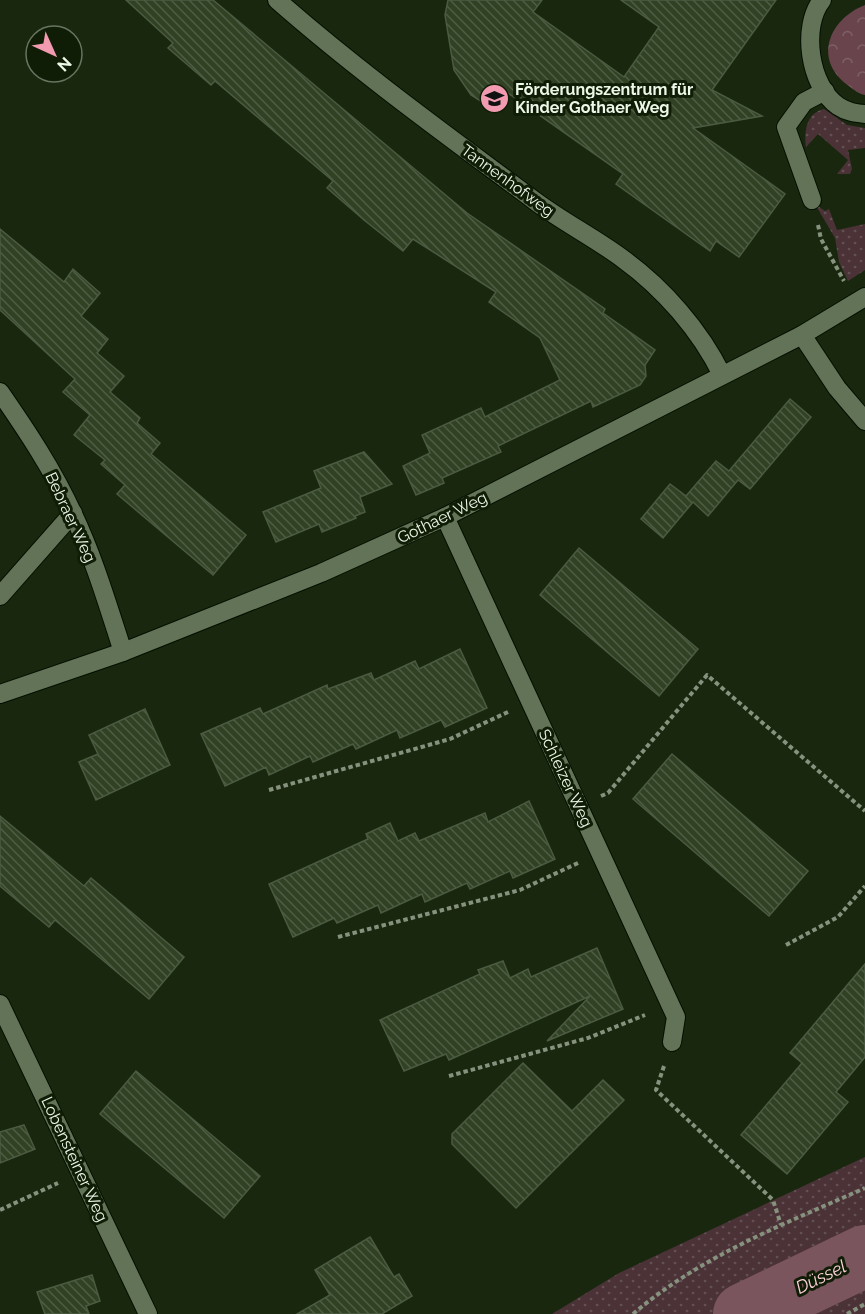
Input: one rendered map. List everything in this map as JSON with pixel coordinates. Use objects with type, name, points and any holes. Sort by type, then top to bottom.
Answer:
[{"type":"street","name":"Tannenhofweg","points":[[277,0],[351,64],[545,209],[622,258],[649,280],[710,351],[722,375]]},
{"type":"street","points":[[812,3],[810,34],[818,80],[837,105],[852,112],[865,114]]},
{"type":"street","points":[[812,200],[786,127],[804,102],[825,91]]},
{"type":"street","name":"Gothaer Weg","points":[[0,694],[123,652],[321,573],[445,517],[802,335],[860,300]]},
{"type":"street","points":[[802,335],[837,388],[865,422]]},
{"type":"street","name":"Bebraer Weg","points":[[0,392],[37,445],[73,513],[89,552],[123,652]]},
{"type":"street","points":[[0,596],[73,513]]},
{"type":"street","name":"Schleizer Weg","points":[[445,517],[671,1005],[676,1017],[672,1042]]},
{"type":"street","name":"Lobensteiner Weg","points":[[0,1004],[148,1314]]},
{"type":"path","points":[[812,200],[821,239],[860,300]]},
{"type":"path","points":[[578,804],[608,793],[707,675],[865,812]]},
{"type":"path","points":[[269,789],[450,739],[530,701]]},
{"type":"path","points":[[338,937],[520,890],[601,853]]},
{"type":"path","points":[[786,945],[838,917],[865,886]]},
{"type":"path","points":[[449,1076],[588,1038],[671,1005]]},
{"type":"path","points":[[672,1042],[656,1090],[773,1200],[781,1225]]},
{"type":"path","points":[[0,1210],[81,1173]]},
{"type":"path","points":[[633,1314],[691,1271],[733,1247],[865,1188]]},
{"type":"path","points":[[847,1314],[865,1304]]},
{"type":"shaded area","points":[[824,109],[847,125],[865,128],[865,148],[848,150],[852,169],[850,174],[837,174],[848,160],[818,134],[806,147],[805,135],[810,119],[818,111]]},
{"type":"shaded area","points":[[815,204],[825,211],[829,209],[837,230],[865,224],[865,270],[848,281],[839,262],[835,238]]},
{"type":"shaded area","points":[[865,1157],[865,1247],[774,1292],[739,1314],[552,1314],[619,1273]]},
{"type":"shaded area","points":[[865,1263],[865,1314],[760,1314],[786,1299]]},
{"type":"green space","points":[[865,5],[865,95],[838,76],[828,53],[834,30],[852,11]]},
{"type":"building","points":[[126,0],[213,0],[467,213],[605,309],[603,313],[655,350],[645,365],[646,376],[640,385],[593,407],[591,401],[498,446],[501,452],[442,478],[444,483],[416,495],[403,466],[430,453],[422,435],[481,408],[485,417],[560,380],[540,338],[489,302],[496,292],[413,239],[403,251],[364,220],[327,188],[333,181],[215,81],[211,85],[168,48],[173,43]]},
{"type":"building","points":[[448,0],[542,0],[533,12],[624,77],[659,27],[621,0],[776,0],[712,90],[762,116],[693,128],[785,194],[739,257],[716,241],[710,251],[616,184],[623,174],[508,93],[495,110],[471,95],[454,70],[445,15]]},
{"type":"building","points":[[0,229],[64,282],[73,269],[100,293],[81,316],[108,339],[97,353],[124,376],[110,392],[140,418],[137,423],[160,443],[151,454],[246,535],[213,575],[117,494],[125,485],[101,464],[105,460],[74,435],[90,415],[63,392],[75,379],[0,310]]},
{"type":"building","points":[[790,399],[811,417],[750,489],[738,480],[708,516],[693,502],[663,538],[641,519],[670,484],[686,496],[716,461],[729,471]]},
{"type":"building","points":[[364,452],[392,484],[360,497],[365,512],[322,532],[319,524],[276,542],[263,512],[321,488],[314,471]]},
{"type":"building","points":[[579,548],[698,649],[659,696],[540,595]]},
{"type":"building","points":[[460,649],[487,708],[445,727],[441,720],[400,738],[397,730],[356,749],[353,744],[313,762],[310,756],[269,775],[266,767],[225,786],[201,734],[260,708],[263,714],[327,685],[328,689],[371,673],[374,680],[415,661],[419,669]]},
{"type":"building","points":[[145,709],[170,765],[96,800],[79,762],[98,754],[89,735]]},
{"type":"building","points":[[672,754],[808,871],[769,916],[633,799]]},
{"type":"building","points":[[529,801],[555,859],[513,878],[510,871],[470,889],[467,883],[425,902],[422,894],[381,913],[378,905],[337,923],[334,918],[293,937],[269,884],[368,839],[366,834],[390,823],[398,841],[415,833],[419,841],[485,813],[488,822]]},
{"type":"building","points":[[0,816],[84,886],[91,878],[184,957],[149,999],[55,920],[49,927],[0,886]]},
{"type":"building","points":[[597,948],[623,1009],[547,1041],[590,996],[449,1060],[446,1054],[404,1071],[380,1020],[480,974],[478,970],[503,961],[510,978],[528,969],[531,977]]},
{"type":"building","points":[[865,964],[865,1057],[836,1092],[848,1102],[787,1174],[741,1135],[802,1063],[790,1053]]},
{"type":"building","points":[[523,1063],[572,1111],[603,1080],[624,1100],[516,1208],[452,1144],[452,1134]]},
{"type":"building","points":[[136,1071],[260,1176],[224,1218],[100,1114]]},
{"type":"building","points":[[24,1125],[35,1149],[0,1163],[0,1132]]},
{"type":"building","points":[[370,1237],[394,1277],[399,1274],[412,1296],[382,1314],[297,1314],[330,1295],[315,1270]]},
{"type":"building","points":[[92,1275],[100,1301],[86,1306],[89,1314],[45,1314],[37,1292]]},
{"type":"waterway","name":"Düssel","points":[[744,1314],[865,1256]]},
{"type":"place","name":"Förderungszentrum für Kinder Gothaer Weg","points":[[494,98]]}]
